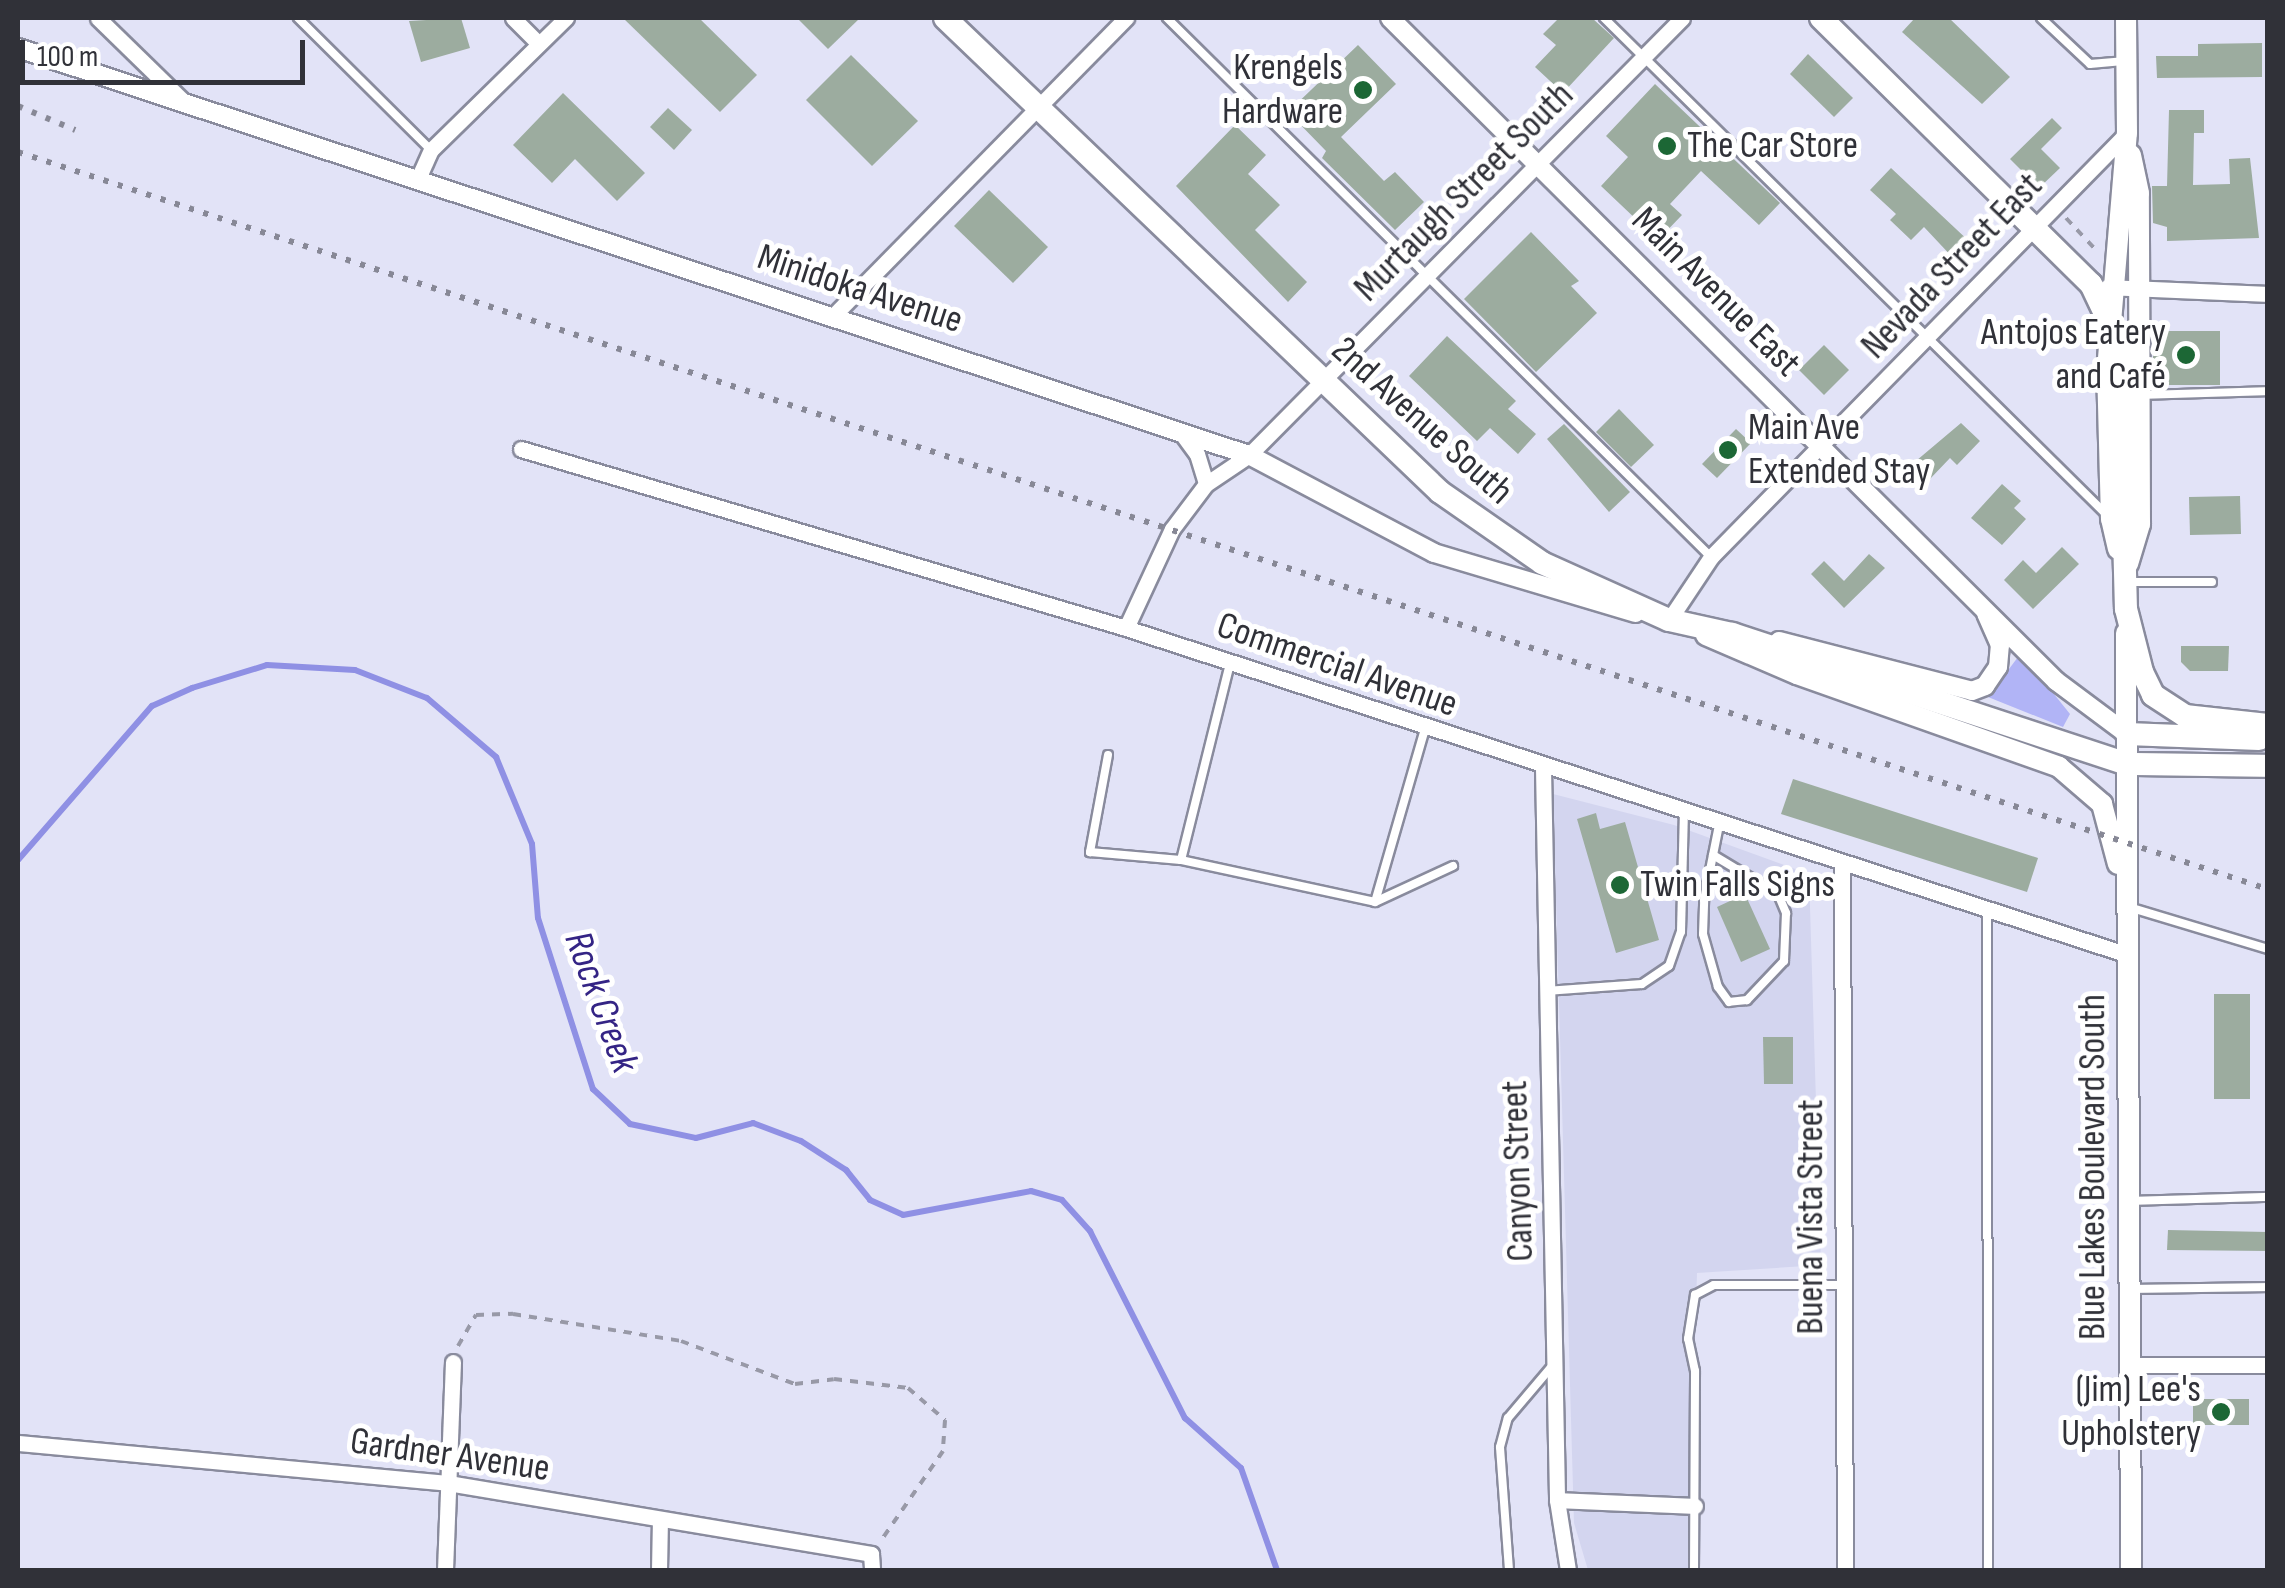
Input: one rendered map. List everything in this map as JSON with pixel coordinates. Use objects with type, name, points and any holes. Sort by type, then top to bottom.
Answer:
[{"type":"main road","name":"2nd Avenue South","points":[[945,18],[1322,381],[1481,525],[1542,563],[1678,623],[1732,634],[2128,764],[2268,766]]},
{"type":"main road","points":[[1821,18],[2033,228],[2101,286]]},
{"type":"main road","points":[[2126,18],[2127,134],[2101,286],[2122,374],[2126,610],[2153,695],[2184,716],[2268,725]]},
{"type":"main road","points":[[2125,578],[2140,524],[2139,194],[2127,134]]},
{"type":"main road","points":[[2110,318],[2111,519],[2125,578]]},
{"type":"main road","name":"Blue Lakes Boulevard South","points":[[2126,610],[2131,1570]]},
{"type":"main road","points":[[1678,623],[1797,674],[2059,767],[2102,804],[2128,930]]},
{"type":"main road","points":[[2128,734],[2268,739]]},
{"type":"street","points":[[98,18],[186,104]]},
{"type":"street","points":[[513,18],[538,43]]},
{"type":"street","points":[[417,181],[431,150],[566,18]]},
{"type":"street","points":[[834,315],[1126,18]]},
{"type":"street","name":"Main Avenue East","points":[[1390,18],[1976,596],[2064,688],[2128,734]]},
{"type":"street","name":"Murtaugh Street South","points":[[1126,628],[1172,529],[1206,484],[1249,454],[1682,18]]},
{"type":"street","name":"Minidoka Avenue","points":[[18,48],[1180,430],[1249,454],[1434,553],[1572,598],[1678,623]]},
{"type":"street","name":"Nevada Street East","points":[[1678,623],[1712,557],[2127,134]]},
{"type":"street","points":[[2101,286],[2140,293],[2268,294]]},
{"type":"street","points":[[1180,430],[1197,454],[1206,484]]},
{"type":"street","name":"Commercial Avenue","points":[[520,449],[1126,628],[1543,768],[2128,956]]},
{"type":"street","points":[[1732,634],[1818,648],[1957,692],[1972,691],[1990,681],[2000,651],[1976,596]]},
{"type":"street","name":"Canyon Street","points":[[1543,768],[1557,1500],[1568,1570]]},
{"type":"street","name":"Buena Vista Street","points":[[1842,864],[1845,1570]]},
{"type":"street","points":[[445,1570],[454,1362]]},
{"type":"street","points":[[2128,1364],[2268,1365]]},
{"type":"street","name":"Gardner Avenue","points":[[18,1443],[448,1484],[660,1519],[872,1562]]},
{"type":"street","points":[[1557,1500],[1694,1506]]},
{"type":"street","points":[[659,1570],[660,1519]]},
{"type":"lane","points":[[298,18],[431,150]]},
{"type":"lane","points":[[1167,18],[1422,276],[1712,557]]},
{"type":"lane","points":[[1604,18],[2111,519]]},
{"type":"lane","points":[[2042,18],[2090,64],[2126,61]]},
{"type":"lane","points":[[2140,395],[2268,390]]},
{"type":"lane","points":[[2125,578],[2212,582]]},
{"type":"lane","points":[[1181,860],[1230,663]]},
{"type":"lane","points":[[1375,902],[1425,729]]},
{"type":"lane","points":[[1108,756],[1090,852],[1181,860],[1375,902],[1454,866]]},
{"type":"lane","points":[[1546,992],[1642,984],[1670,966],[1681,932],[1684,813]]},
{"type":"lane","points":[[1713,856],[1778,894],[1786,913],[1784,961],[1747,1000],[1729,1002],[1718,987],[1704,934],[1713,856],[1719,824]]},
{"type":"lane","points":[[2128,907],[2268,948]]},
{"type":"lane","points":[[1987,911],[1988,1570]]},
{"type":"lane","points":[[2128,1201],[2268,1197]]},
{"type":"lane","points":[[1694,1570],[1694,1371],[1688,1339],[1695,1296],[1714,1285],[1844,1285]]},
{"type":"lane","points":[[2128,1290],[2268,1287]]},
{"type":"lane","points":[[1509,1570],[1500,1448],[1508,1418],[1556,1361]]},
{"type":"path","points":[[2066,217],[2107,262]]},
{"type":"path","points":[[454,1362],[461,1334],[476,1315],[513,1314],[682,1341],[795,1384],[834,1379],[908,1388],[946,1420],[943,1451],[872,1562]]},
{"type":"shaded area","points":[[2021,653],[2070,714],[2063,727],[1988,697]]},
{"type":"shaded area","points":[[1553,794],[1674,825],[1809,874],[1821,1265],[1697,1273],[1688,1570],[1588,1570],[1574,1523]]},
{"type":"building","points":[[461,18],[470,48],[421,62],[409,21]]},
{"type":"building","points":[[623,18],[699,18],[757,75],[720,112]]},
{"type":"building","points":[[797,18],[860,18],[828,49]]},
{"type":"building","points":[[1559,18],[1592,18],[1614,38],[1563,93],[1535,67],[1556,45],[1543,34]]},
{"type":"building","points":[[1915,18],[1949,18],[2010,77],[1982,104],[1902,32]]},
{"type":"building","points":[[2262,43],[2262,77],[2157,78],[2156,56],[2198,56],[2198,44]]},
{"type":"building","points":[[1358,45],[1396,84],[1341,137],[1384,181],[1395,172],[1424,202],[1395,230],[1322,158],[1326,151],[1288,112]]},
{"type":"building","points":[[1808,54],[1853,98],[1834,117],[1790,74]]},
{"type":"building","points":[[851,55],[918,121],[872,166],[806,100]]},
{"type":"building","points":[[1655,84],[1780,203],[1759,225],[1701,171],[1670,204],[1682,215],[1658,240],[1601,186],[1628,157],[1606,136]]},
{"type":"building","points":[[563,93],[645,173],[617,201],[575,159],[552,183],[513,145]]},
{"type":"building","points":[[668,108],[692,130],[674,150],[650,127]]},
{"type":"building","points":[[2169,110],[2204,110],[2204,133],[2194,133],[2193,185],[2230,184],[2229,159],[2250,158],[2259,238],[2167,241],[2167,227],[2153,223],[2152,186],[2167,186]]},
{"type":"building","points":[[2052,118],[2062,128],[2041,149],[2060,168],[2039,188],[2010,159]]},
{"type":"building","points":[[1235,125],[1266,155],[1248,174],[1280,205],[1255,230],[1307,282],[1288,302],[1176,186]]},
{"type":"building","points":[[1891,168],[1972,244],[1955,260],[1924,227],[1911,240],[1890,220],[1896,214],[1870,190]]},
{"type":"building","points":[[989,190],[1048,247],[1013,283],[954,226]]},
{"type":"building","points":[[1531,232],[1579,281],[1571,286],[1597,313],[1536,372],[1464,299]]},
{"type":"building","points":[[2153,331],[2220,331],[2220,385],[2153,385]]},
{"type":"building","points":[[1447,336],[1516,401],[1508,409],[1536,434],[1518,454],[1490,428],[1477,441],[1409,376]]},
{"type":"building","points":[[1824,345],[1849,370],[1824,395],[1799,370]]},
{"type":"building","points":[[1619,409],[1654,445],[1631,467],[1596,432]]},
{"type":"building","points":[[1961,423],[1980,441],[1957,465],[1950,458],[1929,480],[1910,466]]},
{"type":"building","points":[[1564,424],[1630,492],[1609,512],[1547,439]]},
{"type":"building","points":[[1736,429],[1751,443],[1717,478],[1702,464]]},
{"type":"building","points":[[2002,484],[2021,501],[2014,508],[2026,519],[2002,545],[1971,518]]},
{"type":"building","points":[[2240,496],[2241,534],[2190,535],[2189,497]]},
{"type":"building","points":[[2062,547],[2079,564],[2033,609],[2004,580],[2023,560],[2036,573]]},
{"type":"building","points":[[1869,554],[1885,568],[1844,608],[1811,574],[1824,561],[1844,581]]},
{"type":"building","points":[[2181,646],[2229,646],[2228,671],[2190,671],[2181,662]]},
{"type":"building","points":[[1793,779],[2038,858],[2027,892],[1781,814]]},
{"type":"building","name":"Twin Falls Signs","points":[[1596,813],[1600,829],[1625,822],[1659,940],[1616,953],[1577,819]]},
{"type":"building","points":[[1745,894],[1770,949],[1741,962],[1717,907]]},
{"type":"building","points":[[2214,994],[2250,994],[2250,1099],[2214,1099]]},
{"type":"building","points":[[1763,1037],[1793,1037],[1793,1084],[1764,1084]]},
{"type":"building","points":[[2168,1230],[2268,1232],[2268,1251],[2167,1250]]},
{"type":"building","name":"(Jim) Lee's Upholstery","points":[[2193,1399],[2249,1399],[2249,1425],[2193,1425]]},
{"type":"waterway","name":"Rock Creek","points":[[18,860],[152,706],[192,688],[267,665],[355,670],[427,698],[496,757],[532,844],[538,918],[593,1089],[630,1124],[696,1138],[753,1123],[801,1141],[846,1170],[870,1200],[903,1215],[1031,1191],[1062,1200],[1090,1231],[1185,1418],[1241,1468],[1277,1570]]},
{"type":"railway","points":[[18,106],[75,130]]},
{"type":"railway","points":[[18,152],[2268,889]]},
{"type":"place","name":"Krengels Hardware","points":[[1363,90]]},
{"type":"place","name":"The Car Store","points":[[1667,146]]},
{"type":"place","name":"Antojos Eatery and Café","points":[[2186,355]]},
{"type":"place","name":"Main Ave Extended Stay","points":[[1728,450]]},
{"type":"place","name":"Twin Falls Signs","points":[[1620,885]]},
{"type":"place","name":"(Jim) Lee's Upholstery","points":[[2221,1412]]}]
